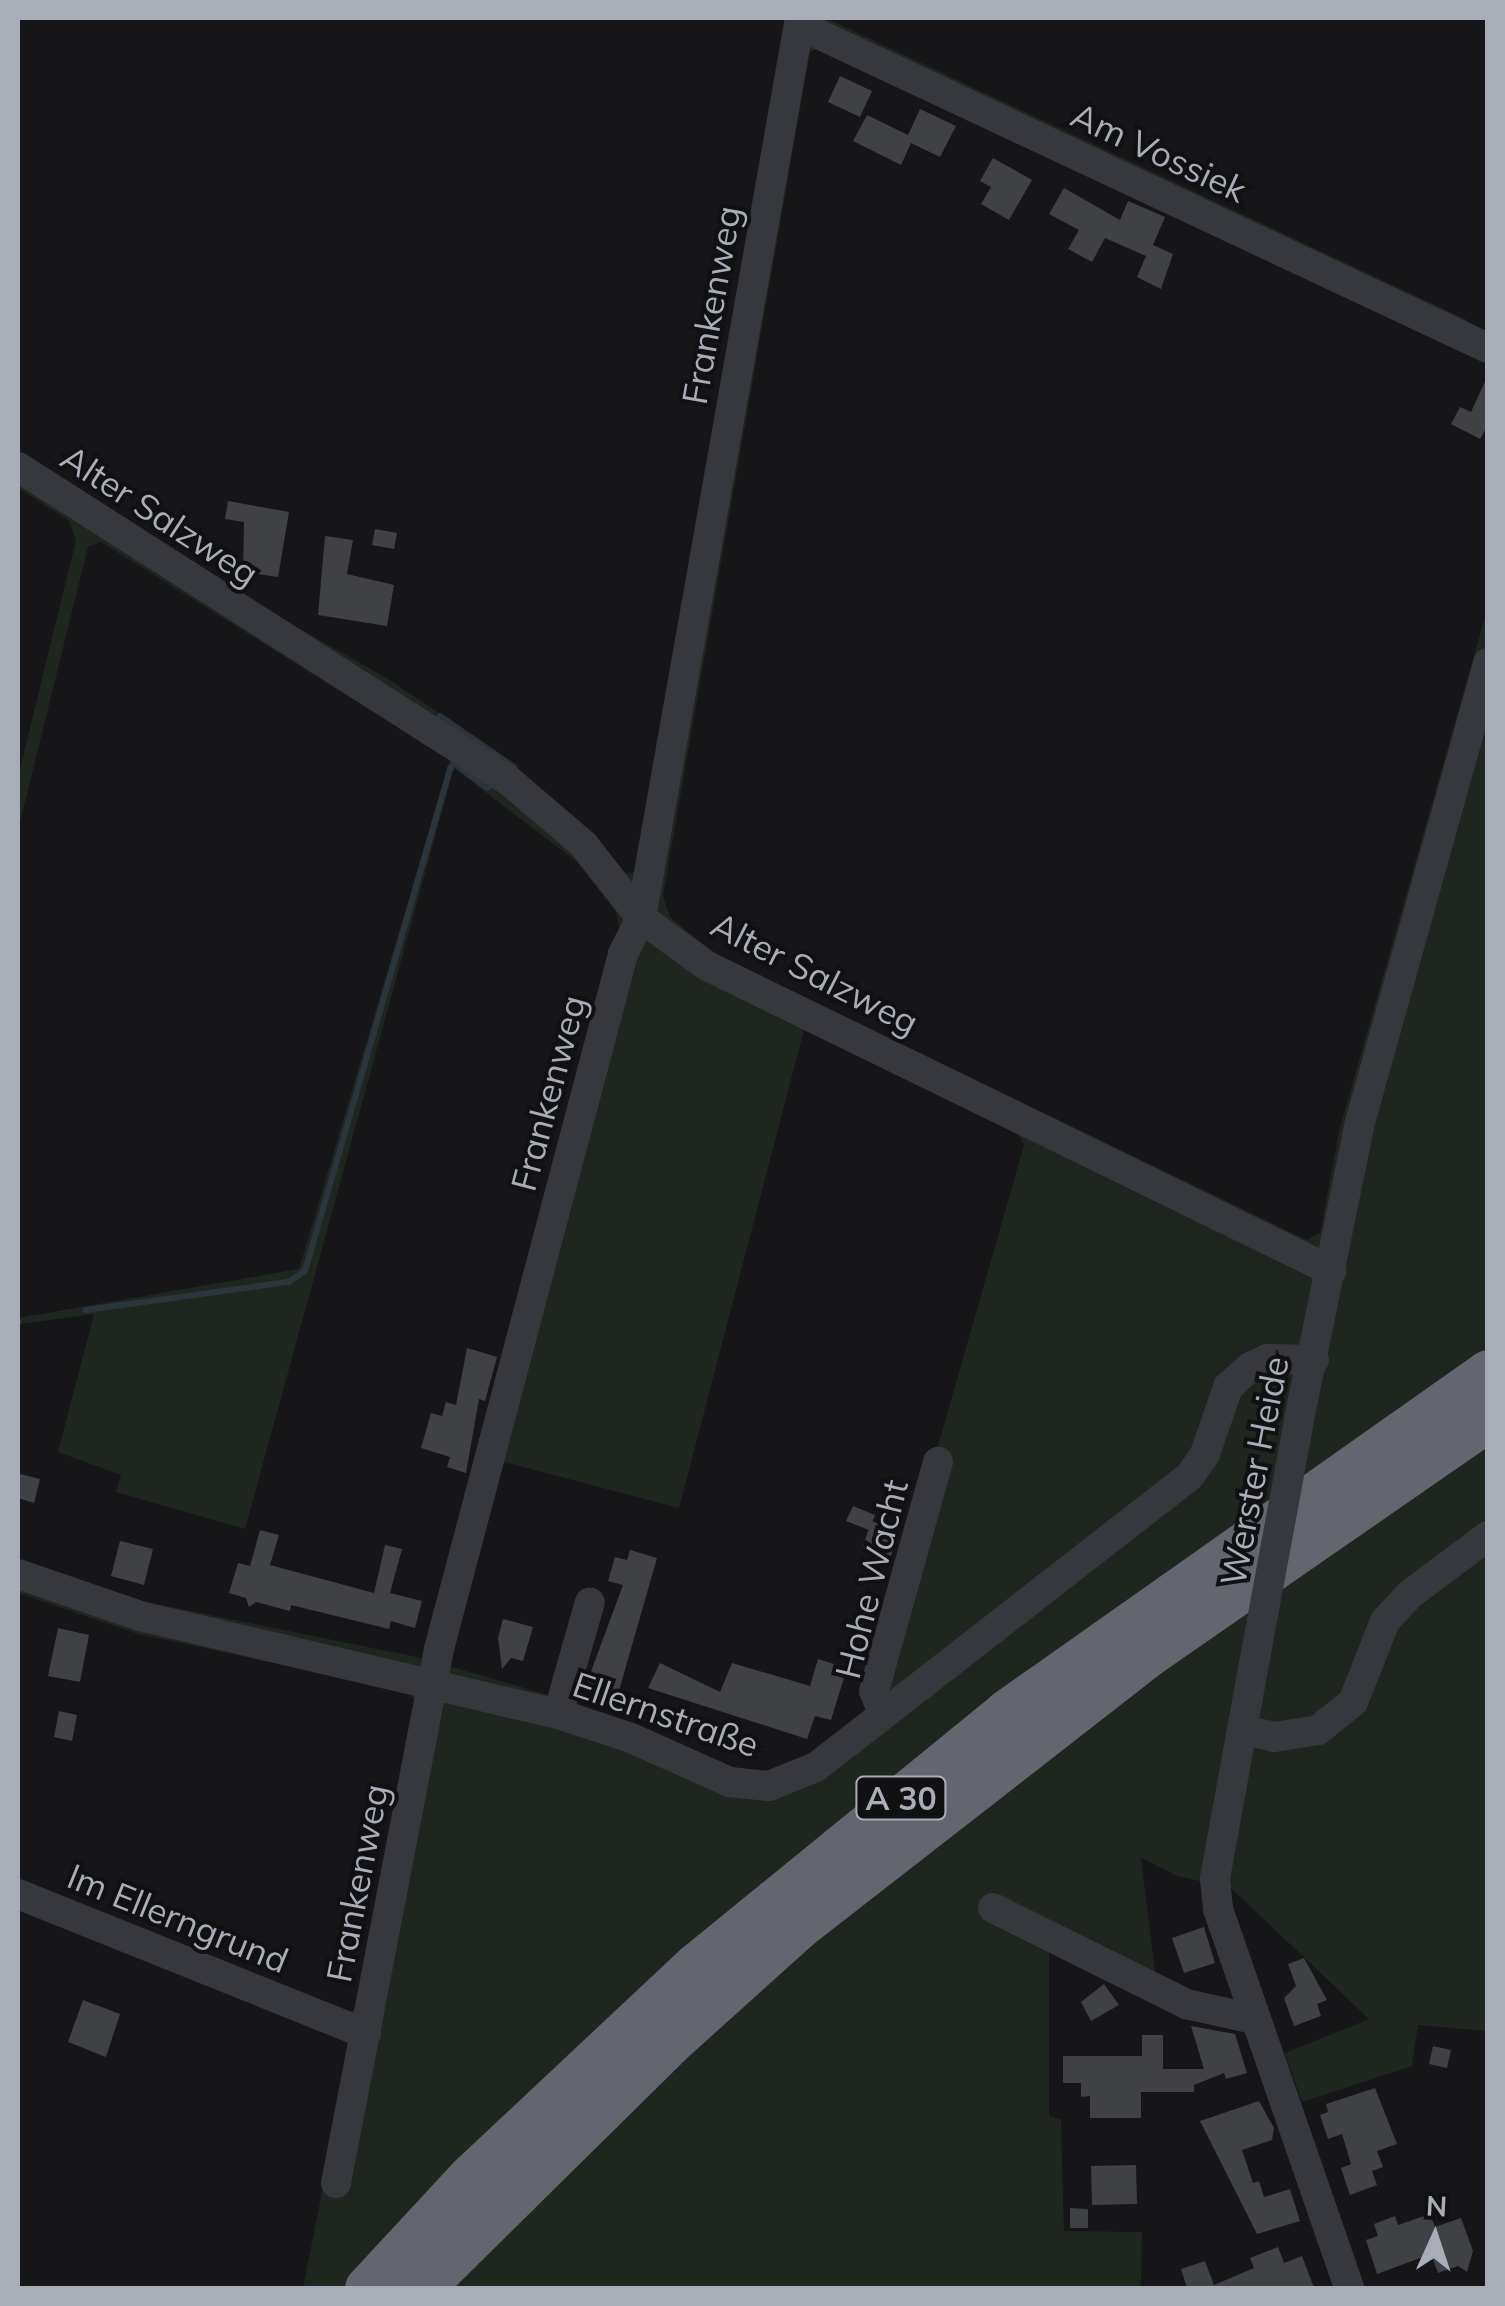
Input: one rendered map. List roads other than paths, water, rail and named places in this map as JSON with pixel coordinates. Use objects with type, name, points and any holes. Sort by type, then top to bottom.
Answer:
[{"type":"highway","name":"A 30","points":[[367,2288],[469,2178],[695,1966],[1006,1712],[1488,1372]]},
{"type":"highway","name":"A 30","points":[[421,2288],[586,2123],[799,1926],[1144,1658],[1488,1419]]},
{"type":"street","name":"Am Vossiek","points":[[800,21],[1488,348]]},
{"type":"street","name":"Frankenweg","points":[[336,2183],[434,1680],[618,973],[641,918],[800,21]]},
{"type":"street","name":"Alter Salzweg","points":[[18,467],[508,780],[584,845],[641,918],[703,977],[1332,1270]]},
{"type":"street","name":"Werster Heide","points":[[1349,2288],[1254,2019],[1218,1909],[1214,1879],[1359,1126],[1488,662]]},
{"type":"street","name":"Ellernstraße","points":[[18,1574],[140,1616],[434,1680],[558,1714],[750,1788],[796,1778],[1189,1477],[1205,1454],[1228,1387],[1250,1367],[1267,1359],[1314,1360]]},
{"type":"street","name":"Hohe Wacht","points":[[883,1713],[874,1691],[938,1462]]},
{"type":"street","points":[[1244,1730],[1274,1737],[1318,1730],[1353,1702],[1385,1621],[1408,1595],[1488,1536]]},
{"type":"street","points":[[558,1714],[590,1602]]},
{"type":"street","name":"Im Ellerngrund","points":[[18,1894],[366,2034]]},
{"type":"street","points":[[993,1908],[1186,2004],[1254,2019]]},
{"type":"waterway","points":[[440,716],[514,767]]},
{"type":"waterway","points":[[86,1310],[289,1282],[305,1271],[450,769],[454,763],[487,788],[492,785]]}]
